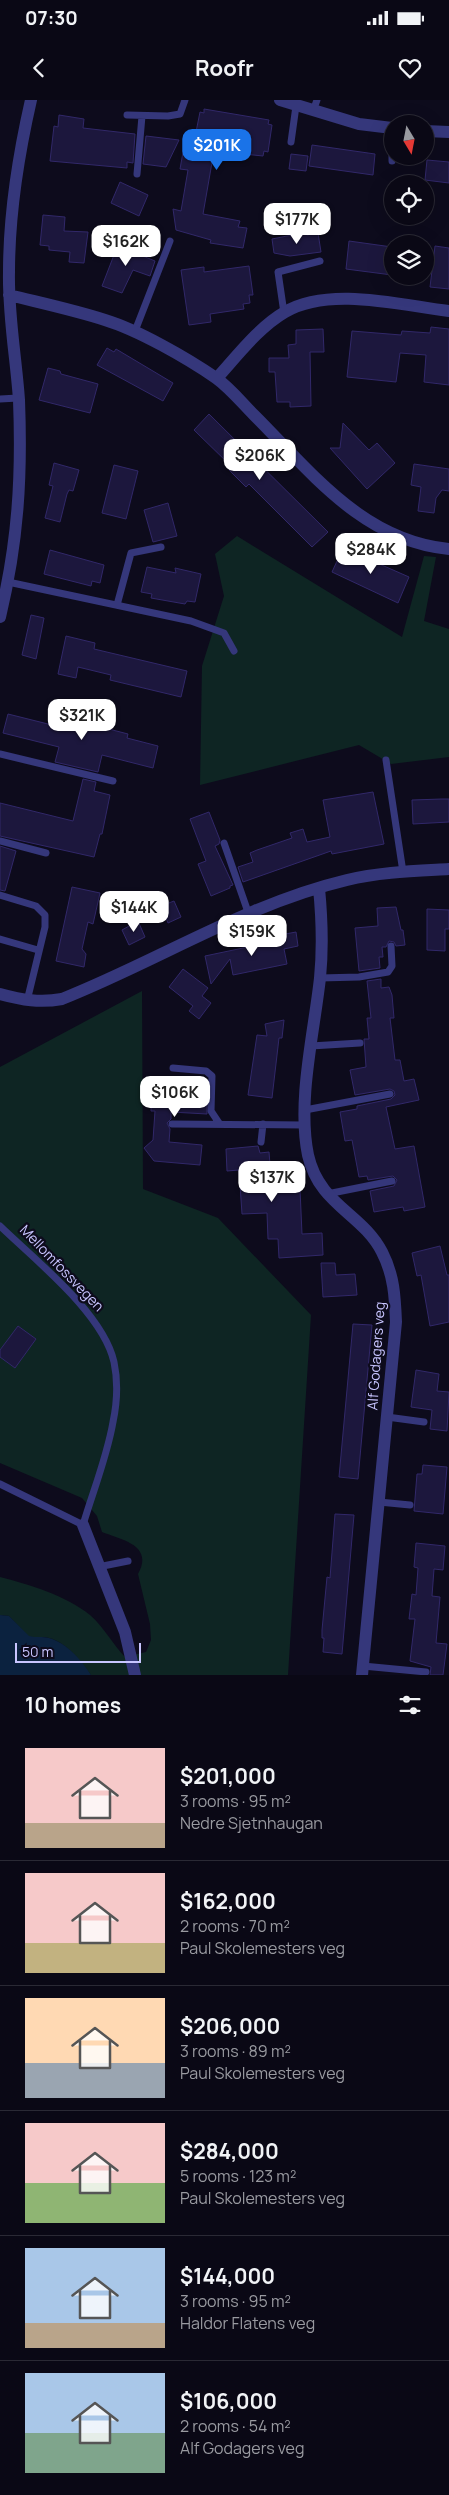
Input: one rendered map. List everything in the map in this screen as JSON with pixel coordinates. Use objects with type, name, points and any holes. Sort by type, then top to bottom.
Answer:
[{"type":"street","points":[[0,617],[16,534],[21,488],[18,398],[9,295],[10,228],[16,180],[31,100]]},
{"type":"street","points":[[280,100],[296,106],[315,106],[359,124],[384,127]]},
{"type":"street","points":[[434,131],[449,132]]},
{"type":"street","points":[[9,295],[105,320],[135,331],[217,378],[340,500],[370,523],[395,537],[430,547],[449,549]]},
{"type":"street","points":[[217,378],[269,324],[284,312],[311,301],[328,298],[346,298],[449,311]]},
{"type":"street","points":[[0,994],[27,1001],[45,1002],[62,999],[248,912],[319,888],[347,880],[403,872],[449,869]]},
{"type":"street","name":"Alf Godagers veg","points":[[319,888],[323,935],[304,1124],[309,1158],[316,1177],[326,1194],[371,1236],[382,1252],[394,1283],[396,1322],[363,1670]]},
{"type":"street","points":[[82,1525],[124,1632],[134,1675]]},
{"type":"lane","points":[[127,116],[168,116],[180,114],[185,100]]},
{"type":"lane","points":[[291,142],[296,106]]},
{"type":"lane","points":[[137,174],[142,116]]},
{"type":"lane","points":[[135,331],[170,241]]},
{"type":"lane","points":[[284,312],[278,272],[320,261]]},
{"type":"lane","points":[[0,399],[18,398]]},
{"type":"lane","points":[[117,605],[131,553],[161,547]]},
{"type":"lane","points":[[8,582],[191,621],[224,633],[234,651]]},
{"type":"lane","points":[[0,754],[113,781]]},
{"type":"lane","points":[[386,760],[403,872]]},
{"type":"lane","points":[[0,841],[46,853]]},
{"type":"lane","points":[[224,843],[248,912]]},
{"type":"lane","points":[[0,895],[36,906],[45,914],[45,927],[27,1001]]},
{"type":"lane","points":[[0,940],[38,950]]},
{"type":"lane","points":[[320,978],[360,977],[388,972],[392,966],[391,946]]},
{"type":"lane","points":[[311,1046],[360,1043]]},
{"type":"lane","points":[[173,1068],[206,1071],[212,1076],[211,1111],[219,1123]]},
{"type":"lane","points":[[305,1110],[390,1094]]},
{"type":"lane","points":[[172,1124],[211,1126],[219,1123],[304,1124]]},
{"type":"lane","points":[[261,1142],[263,1124]]},
{"type":"lane","points":[[326,1194],[392,1181]]},
{"type":"lane","name":"Mellomfossvegen","points":[[0,1226],[91,1316],[108,1343],[114,1361],[116,1387],[113,1423],[82,1525]]},
{"type":"lane","points":[[387,1417],[424,1422]]},
{"type":"lane","points":[[0,1484],[82,1525]]},
{"type":"lane","points":[[379,1502],[410,1505]]},
{"type":"lane","points":[[98,1567],[128,1561]]},
{"type":"lane","points":[[363,1670],[426,1672]]},
{"type":"green space","points":[[237,536],[402,637],[424,556],[436,557],[424,621],[449,629],[449,757],[391,764],[359,745],[200,785],[202,666],[224,596],[215,554]]},
{"type":"green space","points":[[142,991],[143,1189],[218,1218],[311,1315],[288,1675],[91,1675],[68,1648],[56,1640],[47,1637],[29,1637],[9,1616],[0,1615],[0,1577],[58,1596],[80,1608],[95,1620],[125,1657],[146,1652],[151,1640],[150,1624],[138,1574],[142,1564],[142,1556],[139,1550],[126,1541],[102,1532],[97,1516],[82,1498],[0,1463],[0,1067]]},
{"type":"water","points":[[0,1615],[9,1616],[29,1636],[47,1637],[56,1640],[78,1658],[91,1675],[0,1675]]},
{"type":"building","points":[[204,109],[269,120],[268,124],[272,125],[268,152],[264,151],[263,156],[214,151],[203,214],[240,221],[238,227],[247,228],[243,248],[210,243],[211,240],[176,230],[173,209],[181,211],[188,170],[180,169],[185,141],[194,142],[200,112],[204,113]]},
{"type":"building","points":[[59,115],[84,119],[83,128],[135,134],[133,163],[127,162],[127,168],[50,161],[54,126],[58,127]]},
{"type":"building","points":[[146,136],[179,140],[166,167],[143,164]]},
{"type":"building","points":[[312,145],[375,154],[373,175],[309,166]]},
{"type":"building","points":[[291,154],[308,156],[306,171],[289,169]]},
{"type":"building","points":[[434,161],[449,162],[449,183],[434,181],[434,175],[426,175],[426,165],[434,165]]},
{"type":"building","points":[[120,182],[148,195],[139,216],[111,203]]},
{"type":"building","points":[[43,215],[65,217],[64,231],[88,232],[84,263],[69,262],[70,252],[49,250],[49,246],[40,245]]},
{"type":"building","points":[[307,232],[307,235],[318,233],[321,252],[290,256],[274,253],[272,239]]},
{"type":"building","points":[[349,241],[384,246],[384,274],[346,269]]},
{"type":"building","points":[[119,242],[139,252],[138,254],[155,261],[150,276],[133,270],[122,293],[102,286]]},
{"type":"building","points":[[435,246],[449,248],[449,289],[430,287],[430,285],[434,285]]},
{"type":"building","points":[[249,266],[253,295],[249,295],[250,303],[243,304],[244,309],[210,314],[211,322],[189,325],[181,270],[204,267],[204,272]]},
{"type":"building","points":[[431,327],[449,329],[449,385],[424,382],[426,355],[400,353],[396,382],[347,377],[352,331],[401,335],[402,331],[430,333]]},
{"type":"building","points":[[323,329],[324,352],[310,352],[311,406],[290,407],[290,402],[277,402],[275,372],[269,372],[269,358],[289,358],[288,345],[296,344],[296,330]]},
{"type":"building","points":[[107,348],[114,352],[116,349],[173,383],[163,401],[97,365]]},
{"type":"building","points":[[48,368],[60,371],[61,374],[98,384],[90,413],[39,400]]},
{"type":"building","points":[[209,414],[328,532],[312,547],[249,484],[246,487],[229,470],[232,467],[194,430]]},
{"type":"building","points":[[343,423],[369,450],[377,443],[395,463],[367,489],[330,448],[340,448]]},
{"type":"building","points":[[54,463],[79,470],[73,491],[69,490],[67,494],[60,522],[45,518],[53,486],[49,485]]},
{"type":"building","points":[[414,464],[449,469],[449,491],[442,490],[436,498],[434,513],[418,511],[421,487],[411,485]]},
{"type":"building","points":[[114,465],[138,471],[126,519],[102,513]]},
{"type":"building","points":[[168,503],[177,536],[153,542],[144,510]]},
{"type":"building","points":[[343,548],[409,577],[398,603],[332,572]]},
{"type":"building","points":[[50,550],[104,565],[100,583],[92,581],[91,586],[44,574]]},
{"type":"building","points":[[147,567],[176,573],[175,568],[201,574],[195,602],[187,601],[185,604],[151,598],[152,594],[141,592]]},
{"type":"building","points":[[31,615],[44,618],[36,659],[22,655]]},
{"type":"building","points":[[66,636],[95,643],[94,649],[187,671],[181,697],[110,680],[111,675],[78,667],[76,678],[58,674]]},
{"type":"building","points":[[56,705],[76,710],[74,720],[128,734],[127,738],[158,746],[153,768],[102,755],[98,772],[55,762],[59,747],[3,733],[8,714],[52,725]]},
{"type":"building","points":[[83,779],[96,782],[94,791],[110,795],[102,834],[100,834],[94,857],[0,836],[0,803],[73,821]]},
{"type":"building","points":[[373,792],[384,844],[332,854],[331,851],[243,882],[238,867],[253,862],[250,853],[292,838],[290,833],[303,829],[307,842],[330,837],[323,800]]},
{"type":"building","points":[[449,799],[449,822],[413,824],[412,800]]},
{"type":"building","points":[[209,812],[220,840],[219,844],[215,846],[233,885],[211,896],[198,864],[206,861],[190,819]]},
{"type":"building","points":[[0,846],[16,851],[5,891],[0,890]]},
{"type":"building","points":[[72,887],[100,893],[93,924],[88,922],[82,949],[86,954],[84,967],[56,961]]},
{"type":"building","points":[[174,901],[181,917],[168,923],[161,906]]},
{"type":"building","points":[[396,907],[401,930],[403,930],[405,945],[396,946],[394,942],[389,941],[386,947],[382,947],[383,957],[379,957],[380,968],[359,971],[355,928],[378,926],[377,908]]},
{"type":"building","points":[[427,909],[449,910],[449,929],[445,929],[445,951],[427,950]]},
{"type":"building","points":[[138,921],[145,937],[129,945],[122,930]]},
{"type":"building","points":[[296,932],[298,946],[284,949],[287,964],[233,975],[230,959],[211,984],[205,956],[281,940],[280,935]]},
{"type":"building","points":[[183,969],[208,988],[202,996],[211,1003],[199,1019],[189,1011],[193,1006],[169,987]]},
{"type":"building","points":[[381,979],[381,988],[389,987],[392,995],[394,1018],[390,1018],[395,1060],[400,1060],[404,1081],[414,1079],[419,1100],[386,1107],[395,1149],[414,1146],[425,1207],[404,1211],[403,1207],[374,1212],[370,1191],[394,1186],[397,1180],[393,1176],[368,1180],[367,1176],[359,1177],[352,1140],[345,1141],[340,1112],[357,1109],[357,1106],[391,1099],[395,1095],[394,1091],[390,1089],[355,1095],[350,1070],[366,1067],[364,1039],[369,1039],[367,1018],[371,1018],[367,981]]},
{"type":"building","points":[[284,1020],[282,1038],[279,1038],[272,1098],[248,1095],[257,1035],[267,1036],[265,1024]]},
{"type":"building","points":[[152,1078],[207,1081],[207,1114],[171,1112],[171,1119],[167,1123],[170,1129],[169,1142],[202,1145],[200,1165],[154,1161],[144,1148],[153,1140],[155,1111],[151,1111]]},
{"type":"building","points":[[258,1146],[260,1153],[269,1152],[272,1190],[300,1189],[302,1234],[322,1233],[323,1255],[279,1258],[278,1239],[268,1239],[267,1213],[242,1214],[239,1170],[227,1171],[226,1149]]},
{"type":"building","points":[[440,1246],[447,1275],[449,1275],[449,1322],[430,1326],[421,1275],[417,1276],[412,1253]]},
{"type":"building","points":[[321,1263],[335,1263],[336,1275],[355,1274],[357,1295],[323,1297]]},
{"type":"building","points":[[353,1324],[372,1325],[358,1479],[339,1477]]},
{"type":"building","points":[[18,1326],[36,1339],[15,1368],[0,1357],[0,1350]]},
{"type":"building","points":[[416,1370],[439,1374],[437,1391],[449,1392],[447,1431],[430,1429],[432,1410],[411,1407]]},
{"type":"building","points":[[423,1465],[447,1467],[443,1514],[414,1511],[417,1474],[422,1474]]},
{"type":"building","points":[[335,1514],[354,1515],[342,1654],[323,1652],[324,1638],[322,1638],[327,1577],[330,1578]]},
{"type":"building","points":[[416,1543],[445,1546],[443,1570],[434,1569],[432,1596],[440,1597],[436,1643],[447,1644],[443,1675],[430,1675],[431,1667],[410,1661],[415,1619],[409,1619],[412,1594],[416,1595],[418,1568],[414,1567]]}]
